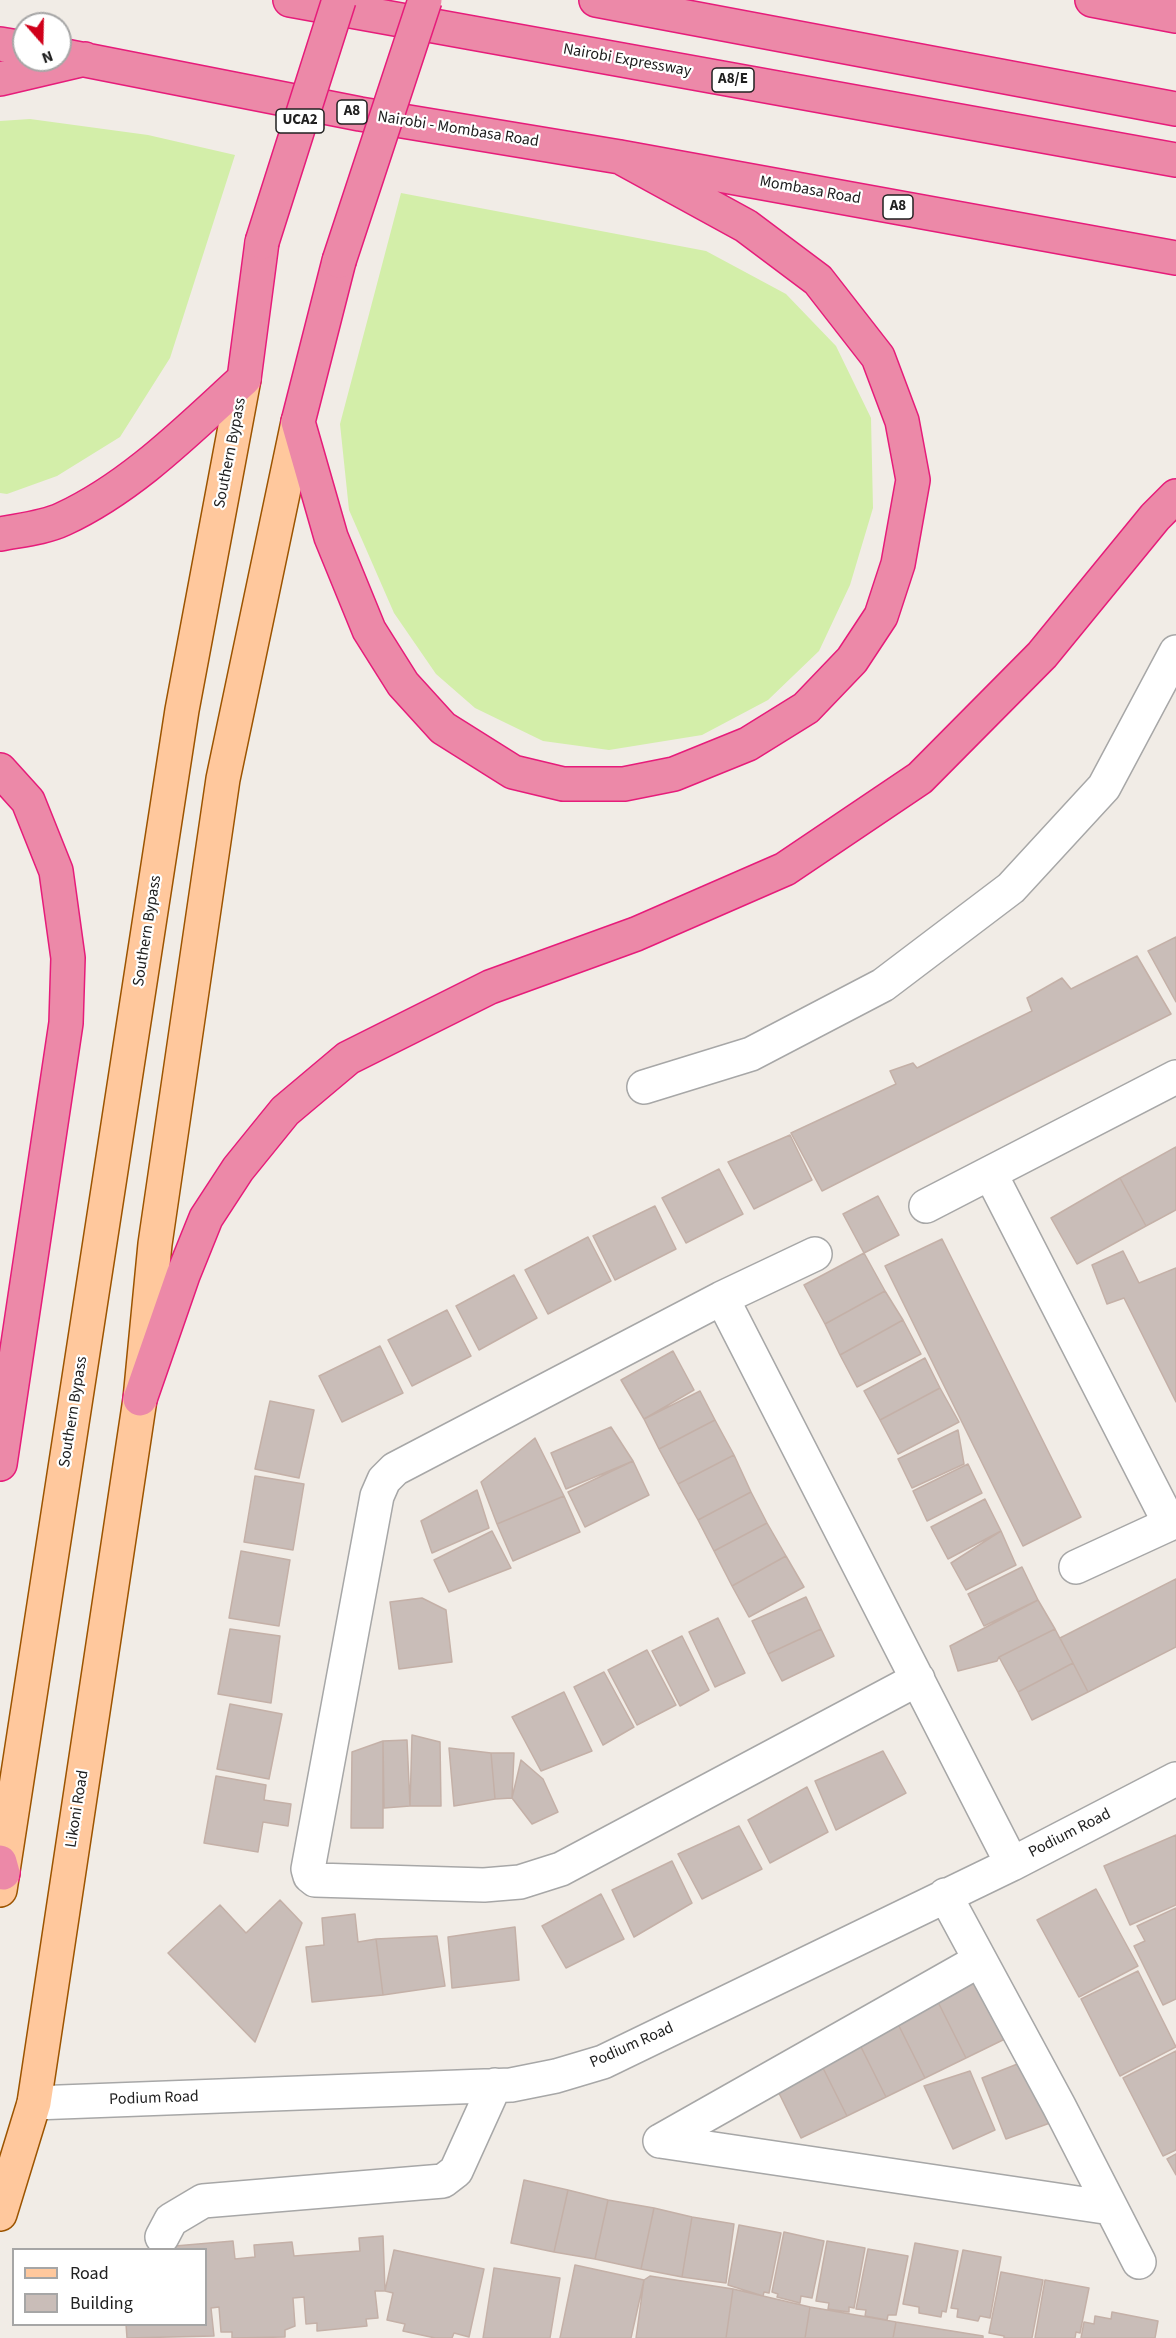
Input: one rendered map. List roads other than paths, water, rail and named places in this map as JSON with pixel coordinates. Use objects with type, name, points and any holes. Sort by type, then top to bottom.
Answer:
[{"type":"highway","name":"Nairobi Expressway","points":[[290,0],[1176,160]]},
{"type":"highway","name":"Southern Bypass","points":[[244,379],[262,242],[339,0]]},
{"type":"highway","points":[[425,0],[339,261],[298,422],[331,537],[369,630],[403,684],[443,728],[513,772],[563,784],[624,784],[674,774],[748,744],[806,708],[852,660],[880,615],[898,564],[913,480],[902,421],[878,357],[818,280],[746,226],[620,157]]},
{"type":"highway","points":[[596,0],[1176,109]]},
{"type":"highway","points":[[1092,0],[1176,16]]},
{"type":"highway","name":"Nairobi - Mombasa Road","points":[[72,57],[360,114],[620,157]]},
{"type":"highway","points":[[0,79],[23,72]]},
{"type":"highway","name":"Mombasa Road","points":[[620,157],[1176,258]]},
{"type":"highway","points":[[0,534],[61,520],[120,486],[175,443],[244,379]]},
{"type":"highway","points":[[140,1399],[183,1275],[206,1218],[238,1169],[285,1111],[348,1058],[490,987],[636,934],[785,869],[920,778],[1042,655],[1155,517],[1176,496]]},
{"type":"highway","points":[[0,770],[28,801],[56,871],[68,958],[66,1023],[8,1359],[0,1464]]},
{"type":"main road","name":"Southern Bypass","points":[[1,1875],[182,710],[244,379]]},
{"type":"main road","points":[[140,1399],[155,1244],[223,778],[298,422]]},
{"type":"main road","name":"Likoni Road","points":[[0,2214],[34,2103],[140,1399]]},
{"type":"street","points":[[644,1087],[751,1054],[883,985],[1011,888],[1104,787],[1176,652]]},
{"type":"street","points":[[926,1206],[1176,1077]]},
{"type":"street","points":[[990,1173],[1173,1523],[1076,1568]]},
{"type":"street","points":[[815,1254],[722,1298],[396,1469],[384,1480],[377,1496],[340,1685],[308,1869],[310,1876],[315,1880],[484,1885],[520,1882],[561,1869],[918,1679]]},
{"type":"street","points":[[722,1298],[1012,1864]]},
{"type":"street","name":"Podium Road","points":[[34,2103],[511,2085],[556,2076],[603,2062],[1012,1864],[1176,1779]]},
{"type":"street","points":[[945,1895],[1059,2106],[1139,2262]]},
{"type":"street","points":[[980,1960],[660,2141],[1112,2208]]},
{"type":"street","points":[[162,2237],[171,2220],[203,2201],[443,2181],[456,2171],[495,2085]]}]
